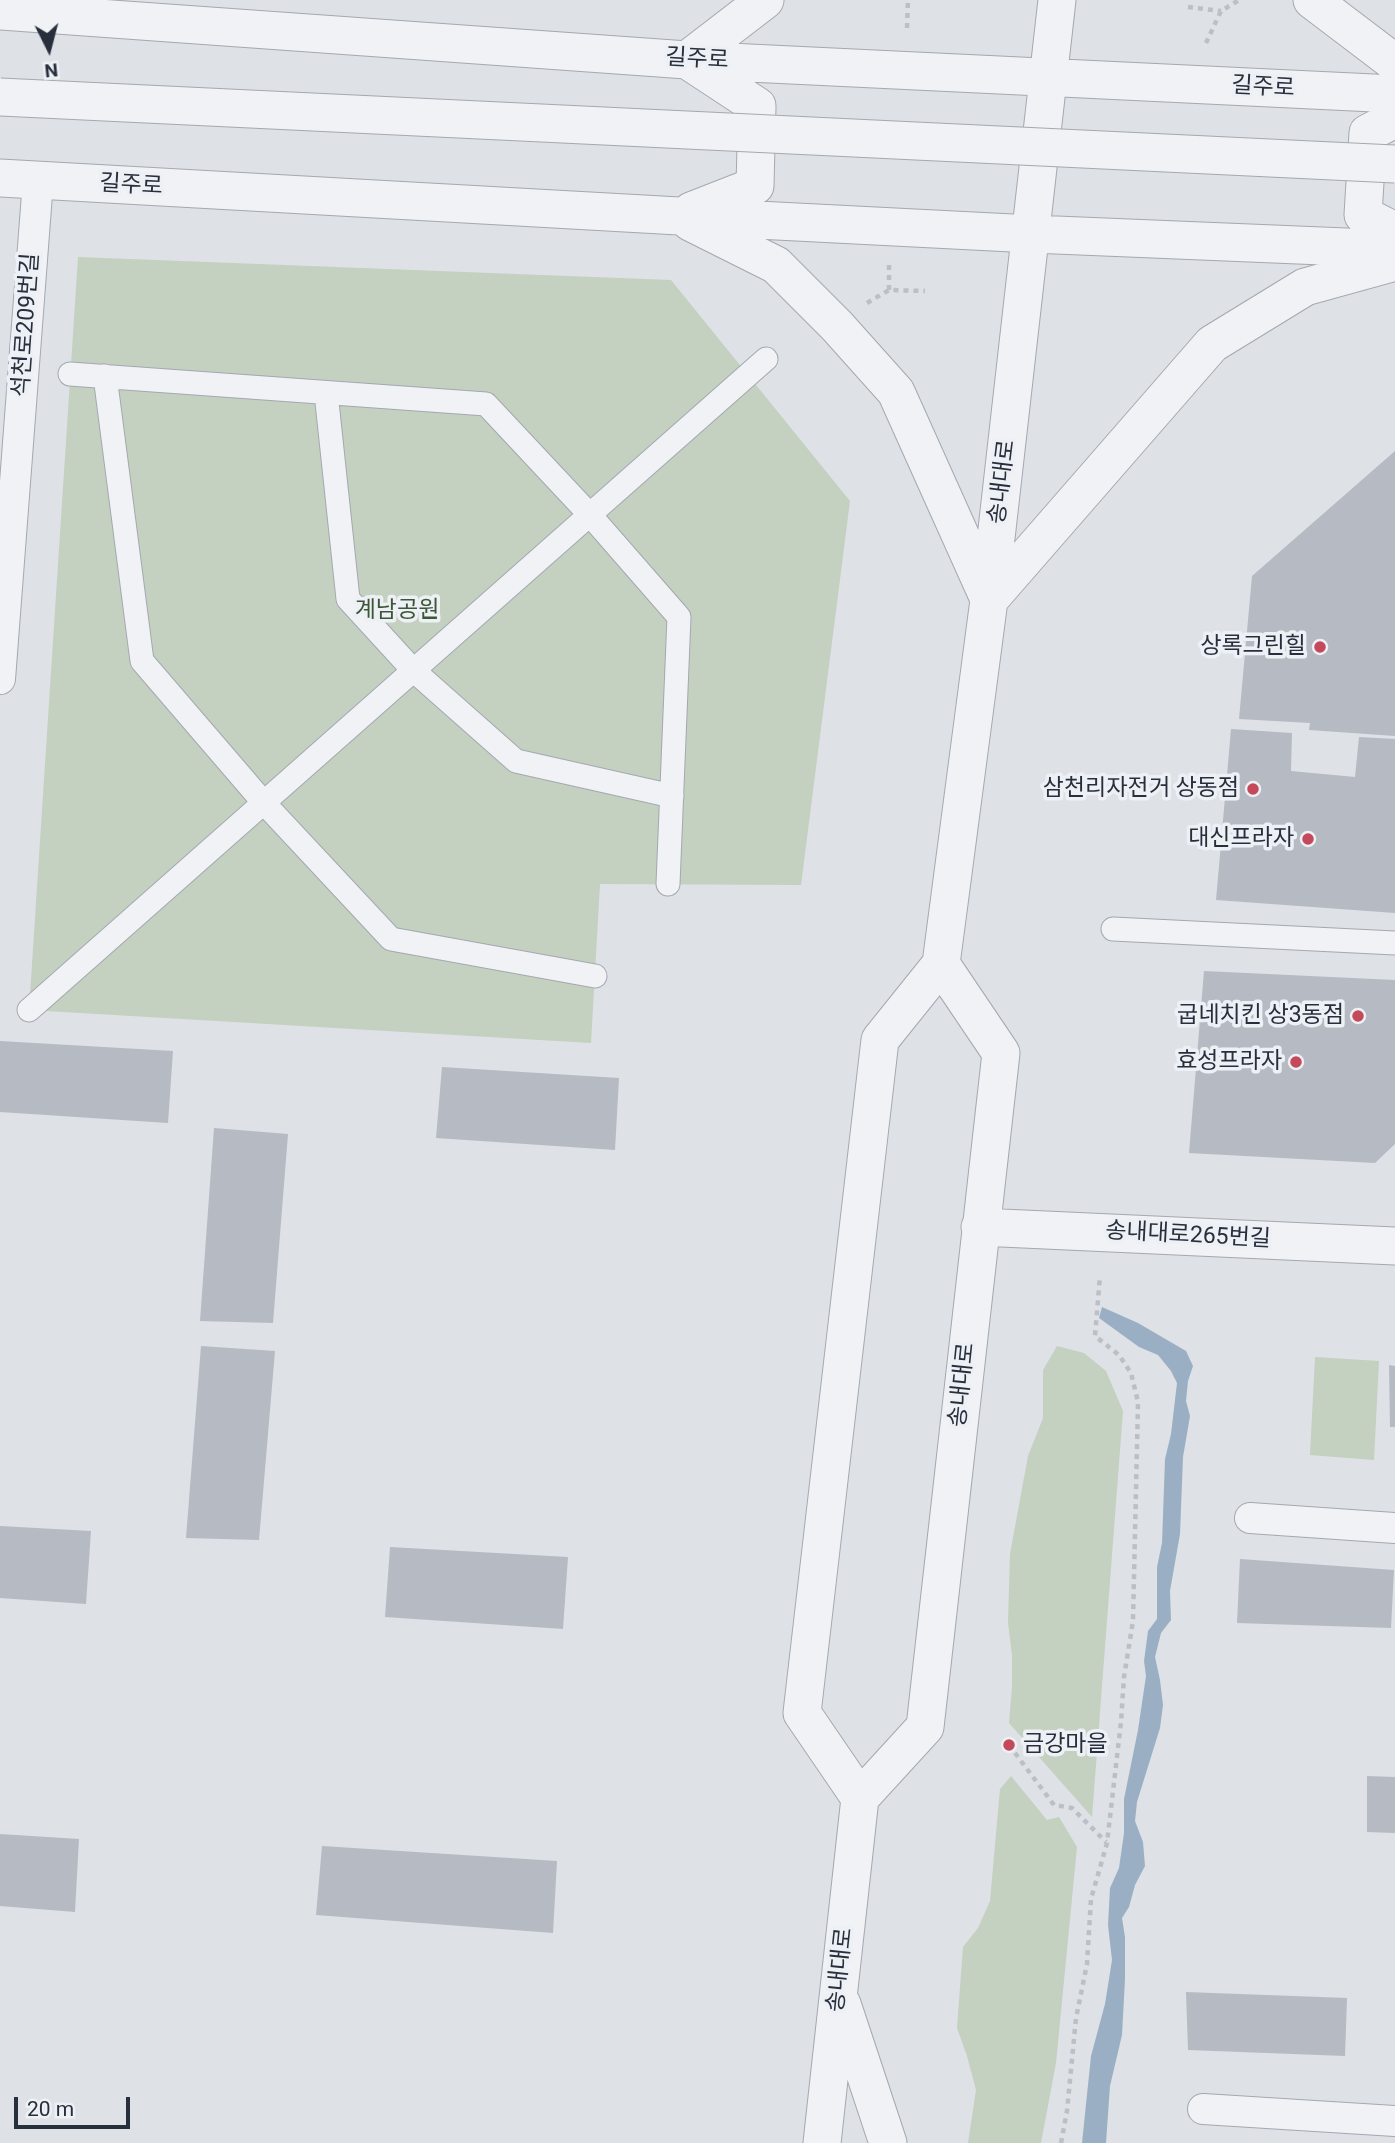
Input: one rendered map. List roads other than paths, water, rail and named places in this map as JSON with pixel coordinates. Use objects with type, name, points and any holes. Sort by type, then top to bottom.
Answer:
[{"type":"street","points":[[678,216],[755,186],[757,106],[687,60],[765,0]]},
{"type":"street","name":"송내대로","points":[[822,2143],[860,1798],[925,1727],[1001,1054],[941,964],[989,600],[1058,0]]},
{"type":"street","points":[[1312,0],[1395,63]]},
{"type":"street","name":"길주로","points":[[19,8],[687,60],[1395,94]]},
{"type":"street","points":[[0,97],[1395,164]]},
{"type":"street","points":[[1395,119],[1368,134],[1363,215],[1395,231]]},
{"type":"street","name":"길주로","points":[[0,178],[678,216],[1395,249]]},
{"type":"street","name":"석천로209번길","points":[[0,679],[38,181]]},
{"type":"street","points":[[678,216],[776,265],[837,326],[896,392],[989,600],[1212,345],[1306,287],[1395,262]]},
{"type":"street","points":[[29,1010],[766,359]]},
{"type":"street","points":[[70,374],[486,404],[590,515],[679,617],[668,884]]},
{"type":"street","points":[[105,376],[142,661],[264,803],[391,939],[595,976]]},
{"type":"street","points":[[326,393],[348,598],[413,670],[516,761],[672,796]]},
{"type":"street","points":[[1113,929],[1395,943]]},
{"type":"street","points":[[860,1798],[802,1713],[880,1040],[941,964]]},
{"type":"street","name":"송내대로265번길","points":[[980,1227],[1395,1245]]},
{"type":"street","points":[[1250,1518],[1395,1528]]},
{"type":"street","points":[[838,1992],[888,2143]]},
{"type":"street","points":[[1203,2109],[1395,2121]]},
{"type":"water","points":[[1102,1307],[1138,1323],[1186,1351],[1193,1366],[1186,1401],[1190,1416],[1183,1457],[1180,1534],[1170,1591],[1171,1620],[1161,1633],[1155,1657],[1163,1705],[1160,1728],[1137,1802],[1135,1821],[1143,1842],[1145,1866],[1122,1918],[1125,1979],[1122,2035],[1110,2086],[1106,2143],[1082,2143],[1091,2056],[1105,2004],[1112,1960],[1108,1925],[1110,1888],[1119,1868],[1124,1833],[1124,1799],[1146,1676],[1144,1661],[1148,1631],[1157,1619],[1157,1567],[1162,1543],[1165,1459],[1177,1383],[1158,1355],[1139,1347],[1099,1318]]},
{"type":"place","name":"상록그린힐","points":[[1320,647]]},
{"type":"place","name":"삼천리자전거 상동점","points":[[1253,789]]},
{"type":"place","name":"대신프라자","points":[[1308,839]]},
{"type":"place","name":"굽네치킨 상3동점","points":[[1358,1016]]},
{"type":"place","name":"효성프라자","points":[[1296,1062]]},
{"type":"place","name":"금강마을","points":[[1009,1745]]},
{"type":"park label","name":"계남공원","points":[[397,611]]}]
